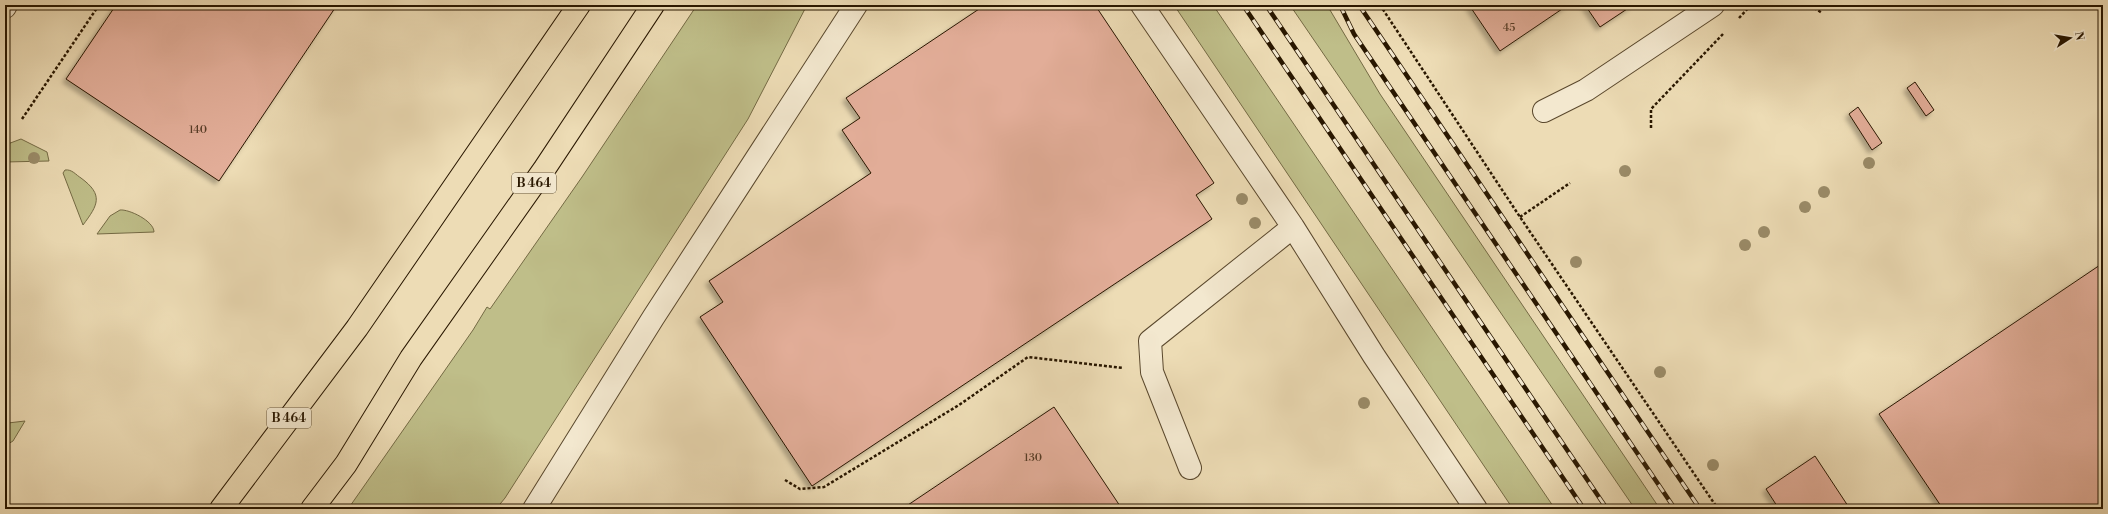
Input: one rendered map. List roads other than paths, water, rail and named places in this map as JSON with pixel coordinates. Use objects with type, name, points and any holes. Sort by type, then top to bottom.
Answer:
[{"type":"highway","name":"B 464","points":[[221,509],[357,328],[579,5]]},
{"type":"highway","name":"B 464","points":[[312,509],[346,464],[411,358],[545,168],[653,5]]},
{"type":"lane","points":[[534,509],[653,318],[856,5]]},
{"type":"lane","points":[[1142,5],[1293,227],[1374,356],[1476,509]]},
{"type":"lane","points":[[1544,111],[1586,90],[1713,5]]},
{"type":"lane","points":[[1190,468],[1152,372],[1150,341],[1293,227]]},
{"type":"railway","points":[[1243,5],[1584,509]]},
{"type":"railway","points":[[1266,5],[1607,509]]},
{"type":"railway","points":[[1340,5],[1354,34],[1675,509]]},
{"type":"railway","points":[[1359,5],[1700,509]]}]
